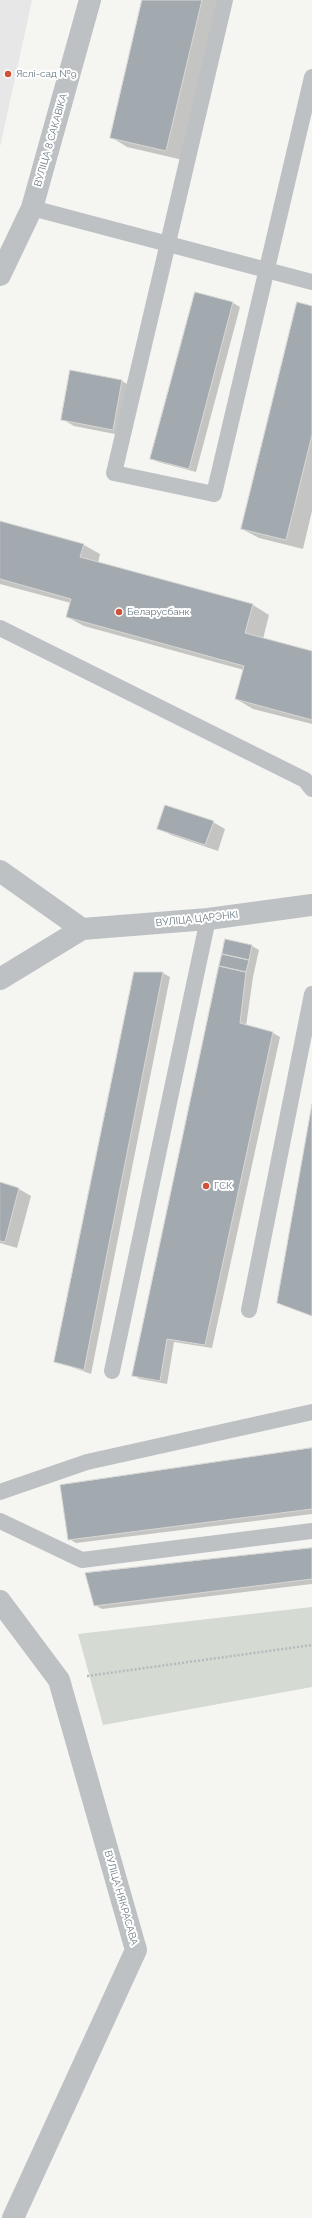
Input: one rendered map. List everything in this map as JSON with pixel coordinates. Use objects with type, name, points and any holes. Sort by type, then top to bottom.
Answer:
[{"type":"street","name":"ВУЛІЦА 8 САКАВІКА","points":[[0,275],[32,208],[90,0]]},
{"type":"street","points":[[0,871],[82,929],[0,979]]},
{"type":"street","name":"ВУЛІЦА ЦАРЭНКІ","points":[[82,929],[208,919],[312,905]]},
{"type":"street","name":"ВУЛІЦА НЯКРАСАВА","points":[[0,1601],[59,1680],[136,1950],[13,2218]]},
{"type":"lane","points":[[225,0],[114,473],[214,494],[268,271],[312,77]]},
{"type":"lane","points":[[32,208],[312,282]]},
{"type":"lane","points":[[0,628],[305,780],[312,790]]},
{"type":"lane","points":[[112,1371],[208,919]]},
{"type":"lane","points":[[249,1310],[312,994]]},
{"type":"lane","points":[[0,1492],[87,1462],[312,1412]]},
{"type":"lane","points":[[0,1521],[82,1560],[312,1531]]},
{"type":"path","points":[[59,1680],[312,1645]]},
{"type":"shaded area","name":"Яслі-сад №9","points":[[0,0],[32,0],[0,147]]},
{"type":"shaded area","points":[[312,1607],[312,1687],[103,1725],[78,1634]]},
{"type":"building","points":[[142,0],[202,0],[166,151],[110,138]]},
{"type":"building","points":[[195,292],[233,302],[189,469],[150,459]]},
{"type":"building","points":[[297,302],[312,306],[312,435],[286,540],[241,529]]},
{"type":"building","points":[[70,370],[122,380],[113,430],[61,420]]},
{"type":"building","points":[[0,521],[84,544],[80,557],[253,604],[245,633],[312,651],[312,720],[235,699],[244,666],[66,617],[71,599],[0,579]]},
{"type":"building","points":[[165,805],[214,821],[205,845],[157,829]]},
{"type":"building","points":[[225,939],[252,945],[249,960],[222,954]]},
{"type":"building","points":[[222,954],[249,960],[246,972],[219,966]]},
{"type":"building","name":"ГСК","points":[[219,966],[246,972],[240,1023],[273,1032],[205,1345],[167,1339],[160,1381],[132,1376]]},
{"type":"building","points":[[134,972],[163,972],[84,1370],[54,1362]]},
{"type":"building","points":[[312,1104],[312,1316],[277,1303]]},
{"type":"building","points":[[0,1182],[19,1188],[5,1242],[0,1241]]},
{"type":"building","points":[[312,1448],[312,1509],[68,1540],[60,1485]]},
{"type":"building","points":[[312,1548],[312,1579],[94,1606],[85,1573]]},
{"type":"place","name":"Яслі-сад №9","points":[[8,74]]},
{"type":"place","name":"Беларусбанк","points":[[119,612]]},
{"type":"place","name":"ГСК","points":[[206,1186]]}]
